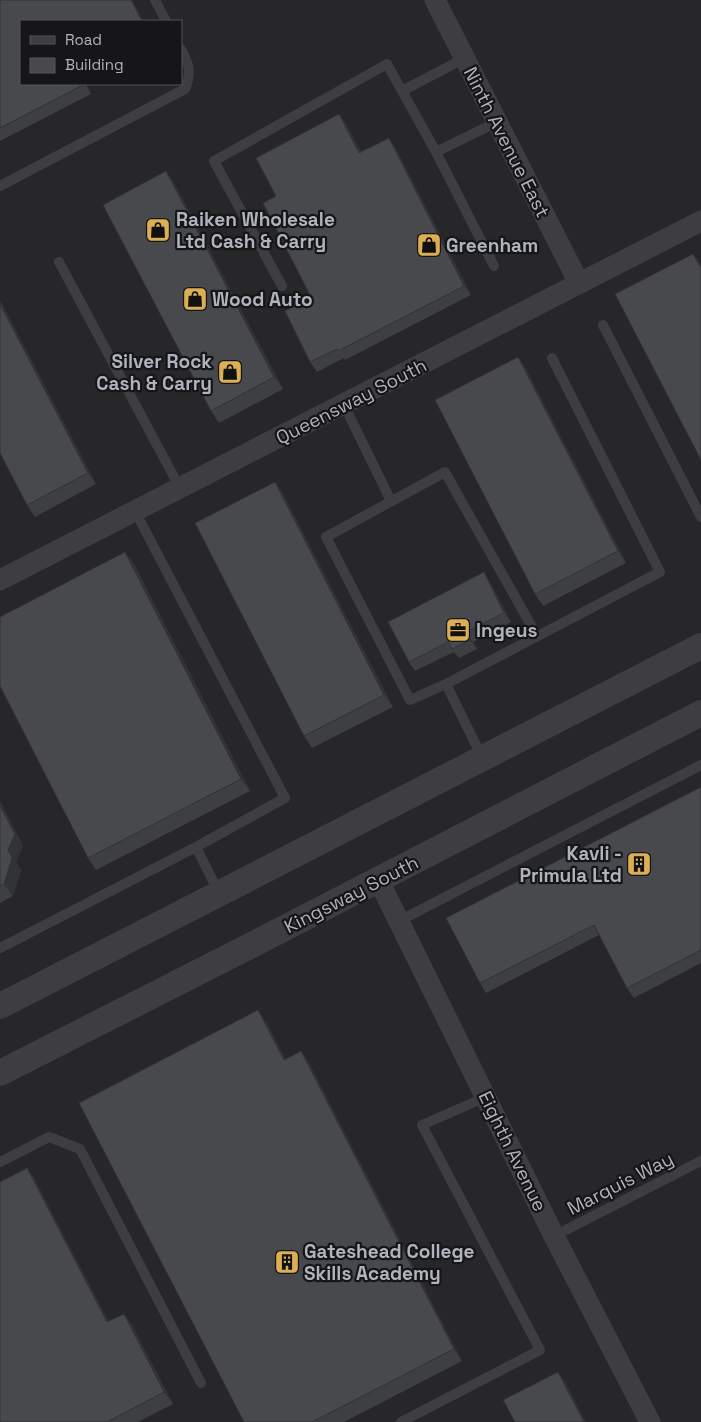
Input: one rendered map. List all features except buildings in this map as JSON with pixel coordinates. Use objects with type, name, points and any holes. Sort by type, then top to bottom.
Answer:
[{"type":"street","name":"Ninth Avenue East","points":[[436,0],[579,283]]},
{"type":"street","name":"Queensway South","points":[[0,580],[701,221]]},
{"type":"street","points":[[0,1006],[701,646]]},
{"type":"street","name":"Kingsway South","points":[[0,1073],[701,713]]},
{"type":"street","name":"Eighth Avenue","points":[[378,879],[554,1236],[650,1422]]},
{"type":"lane","points":[[155,0],[165,20]]},
{"type":"lane","points":[[0,186],[185,89],[189,80],[190,70],[182,51]]},
{"type":"lane","points":[[402,92],[465,58]]},
{"type":"lane","points":[[282,286],[214,161],[388,64],[436,152],[494,266]]},
{"type":"lane","points":[[436,152],[497,122]]},
{"type":"lane","points":[[59,262],[180,488]]},
{"type":"lane","points":[[603,325],[701,517]]},
{"type":"lane","points":[[537,636],[445,472],[326,537],[410,700],[446,684],[660,572],[552,358]]},
{"type":"lane","points":[[344,405],[391,501]]},
{"type":"lane","points":[[0,948],[196,847],[285,798],[135,511]]},
{"type":"lane","points":[[446,684],[483,758]]},
{"type":"lane","points":[[399,921],[701,765]]},
{"type":"lane","points":[[196,847],[219,894]]},
{"type":"lane","points":[[401,1422],[540,1350],[422,1125],[486,1097]]},
{"type":"lane","points":[[0,1162],[49,1138],[80,1149],[201,1383]]},
{"type":"lane","name":"Marquis Way","points":[[554,1236],[701,1161]]},
{"type":"shaded area","points":[[0,0],[701,0],[701,1422],[0,1422]]},
{"type":"place","name":"Raiken Wholesale Ltd Cash & Carry","points":[[158,230]]},
{"type":"place","name":"Greenham","points":[[429,245]]},
{"type":"place","name":"Wood Auto","points":[[195,299]]},
{"type":"place","name":"Silver Rock Cash & Carry","points":[[230,372]]},
{"type":"place","name":"Ingeus","points":[[458,630]]},
{"type":"place","name":"Kavli - Primula Ltd","points":[[639,864]]},
{"type":"place","name":"Gateshead College Skills Academy","points":[[287,1262]]}]
